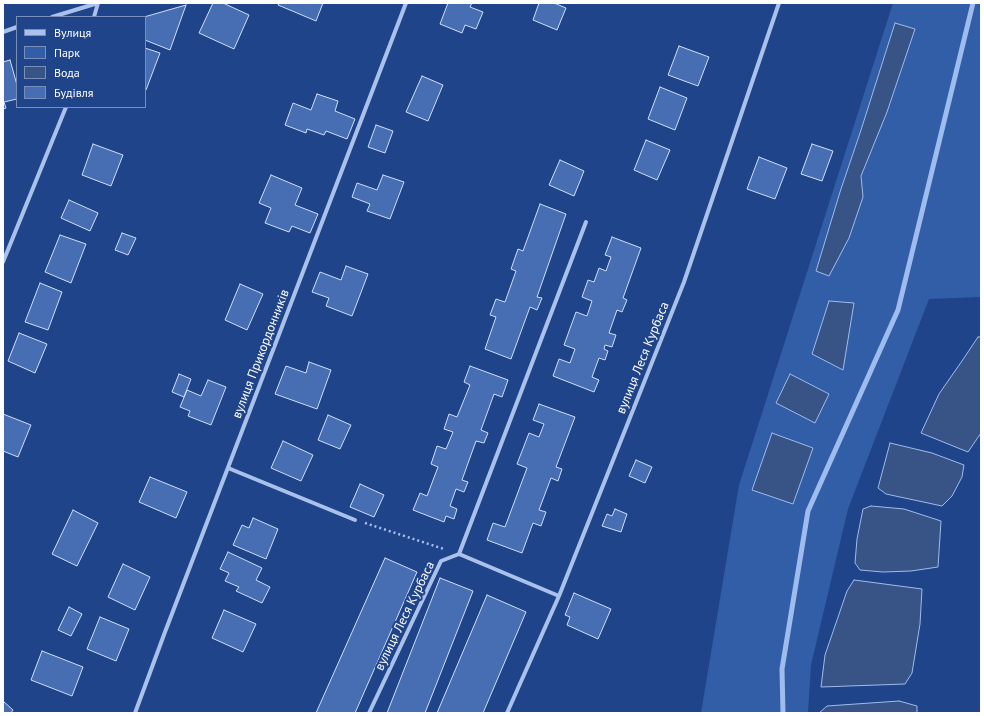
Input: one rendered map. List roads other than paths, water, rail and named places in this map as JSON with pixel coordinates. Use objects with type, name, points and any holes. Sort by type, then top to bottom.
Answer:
[{"type":"street","points":[[55,16],[98,3]]},
{"type":"street","points":[[94,16],[98,3]]},
{"type":"street","name":"вулиця Прикордонників","points":[[135,713],[406,3]]},
{"type":"street","name":"вулиця Леся Курбаса","points":[[507,713],[560,596],[684,282],[779,3]]},
{"type":"street","points":[[3,32],[16,27]]},
{"type":"street","points":[[3,262],[66,108]]},
{"type":"street","points":[[560,596],[459,554],[586,222]]},
{"type":"street","points":[[228,468],[355,520]]},
{"type":"street","name":"вулиця Леся Курбаса","points":[[368,713],[441,561],[459,554]]},
{"type":"water","points":[[895,23],[915,29],[887,112],[861,176],[863,197],[849,238],[829,276],[816,271]]},
{"type":"water","points":[[829,301],[854,303],[843,370],[812,354]]},
{"type":"water","points":[[978,337],[981,337],[981,433],[968,452],[921,433],[939,394]]},
{"type":"water","points":[[790,374],[829,394],[815,423],[776,403]]},
{"type":"water","points":[[772,433],[813,448],[793,504],[752,490]]},
{"type":"water","points":[[890,443],[932,453],[964,465],[962,477],[952,496],[942,506],[886,494],[878,488]]},
{"type":"water","points":[[871,506],[904,509],[941,521],[938,567],[911,571],[883,572],[860,570],[855,563],[857,539],[863,509]]},
{"type":"water","points":[[854,580],[922,589],[920,624],[912,673],[905,684],[821,687],[825,655],[847,591]]},
{"type":"water","points":[[899,701],[917,706],[917,713],[819,713],[827,706]]},
{"type":"waterway","points":[[783,713],[782,669],[808,511],[898,310],[973,3]]}]
